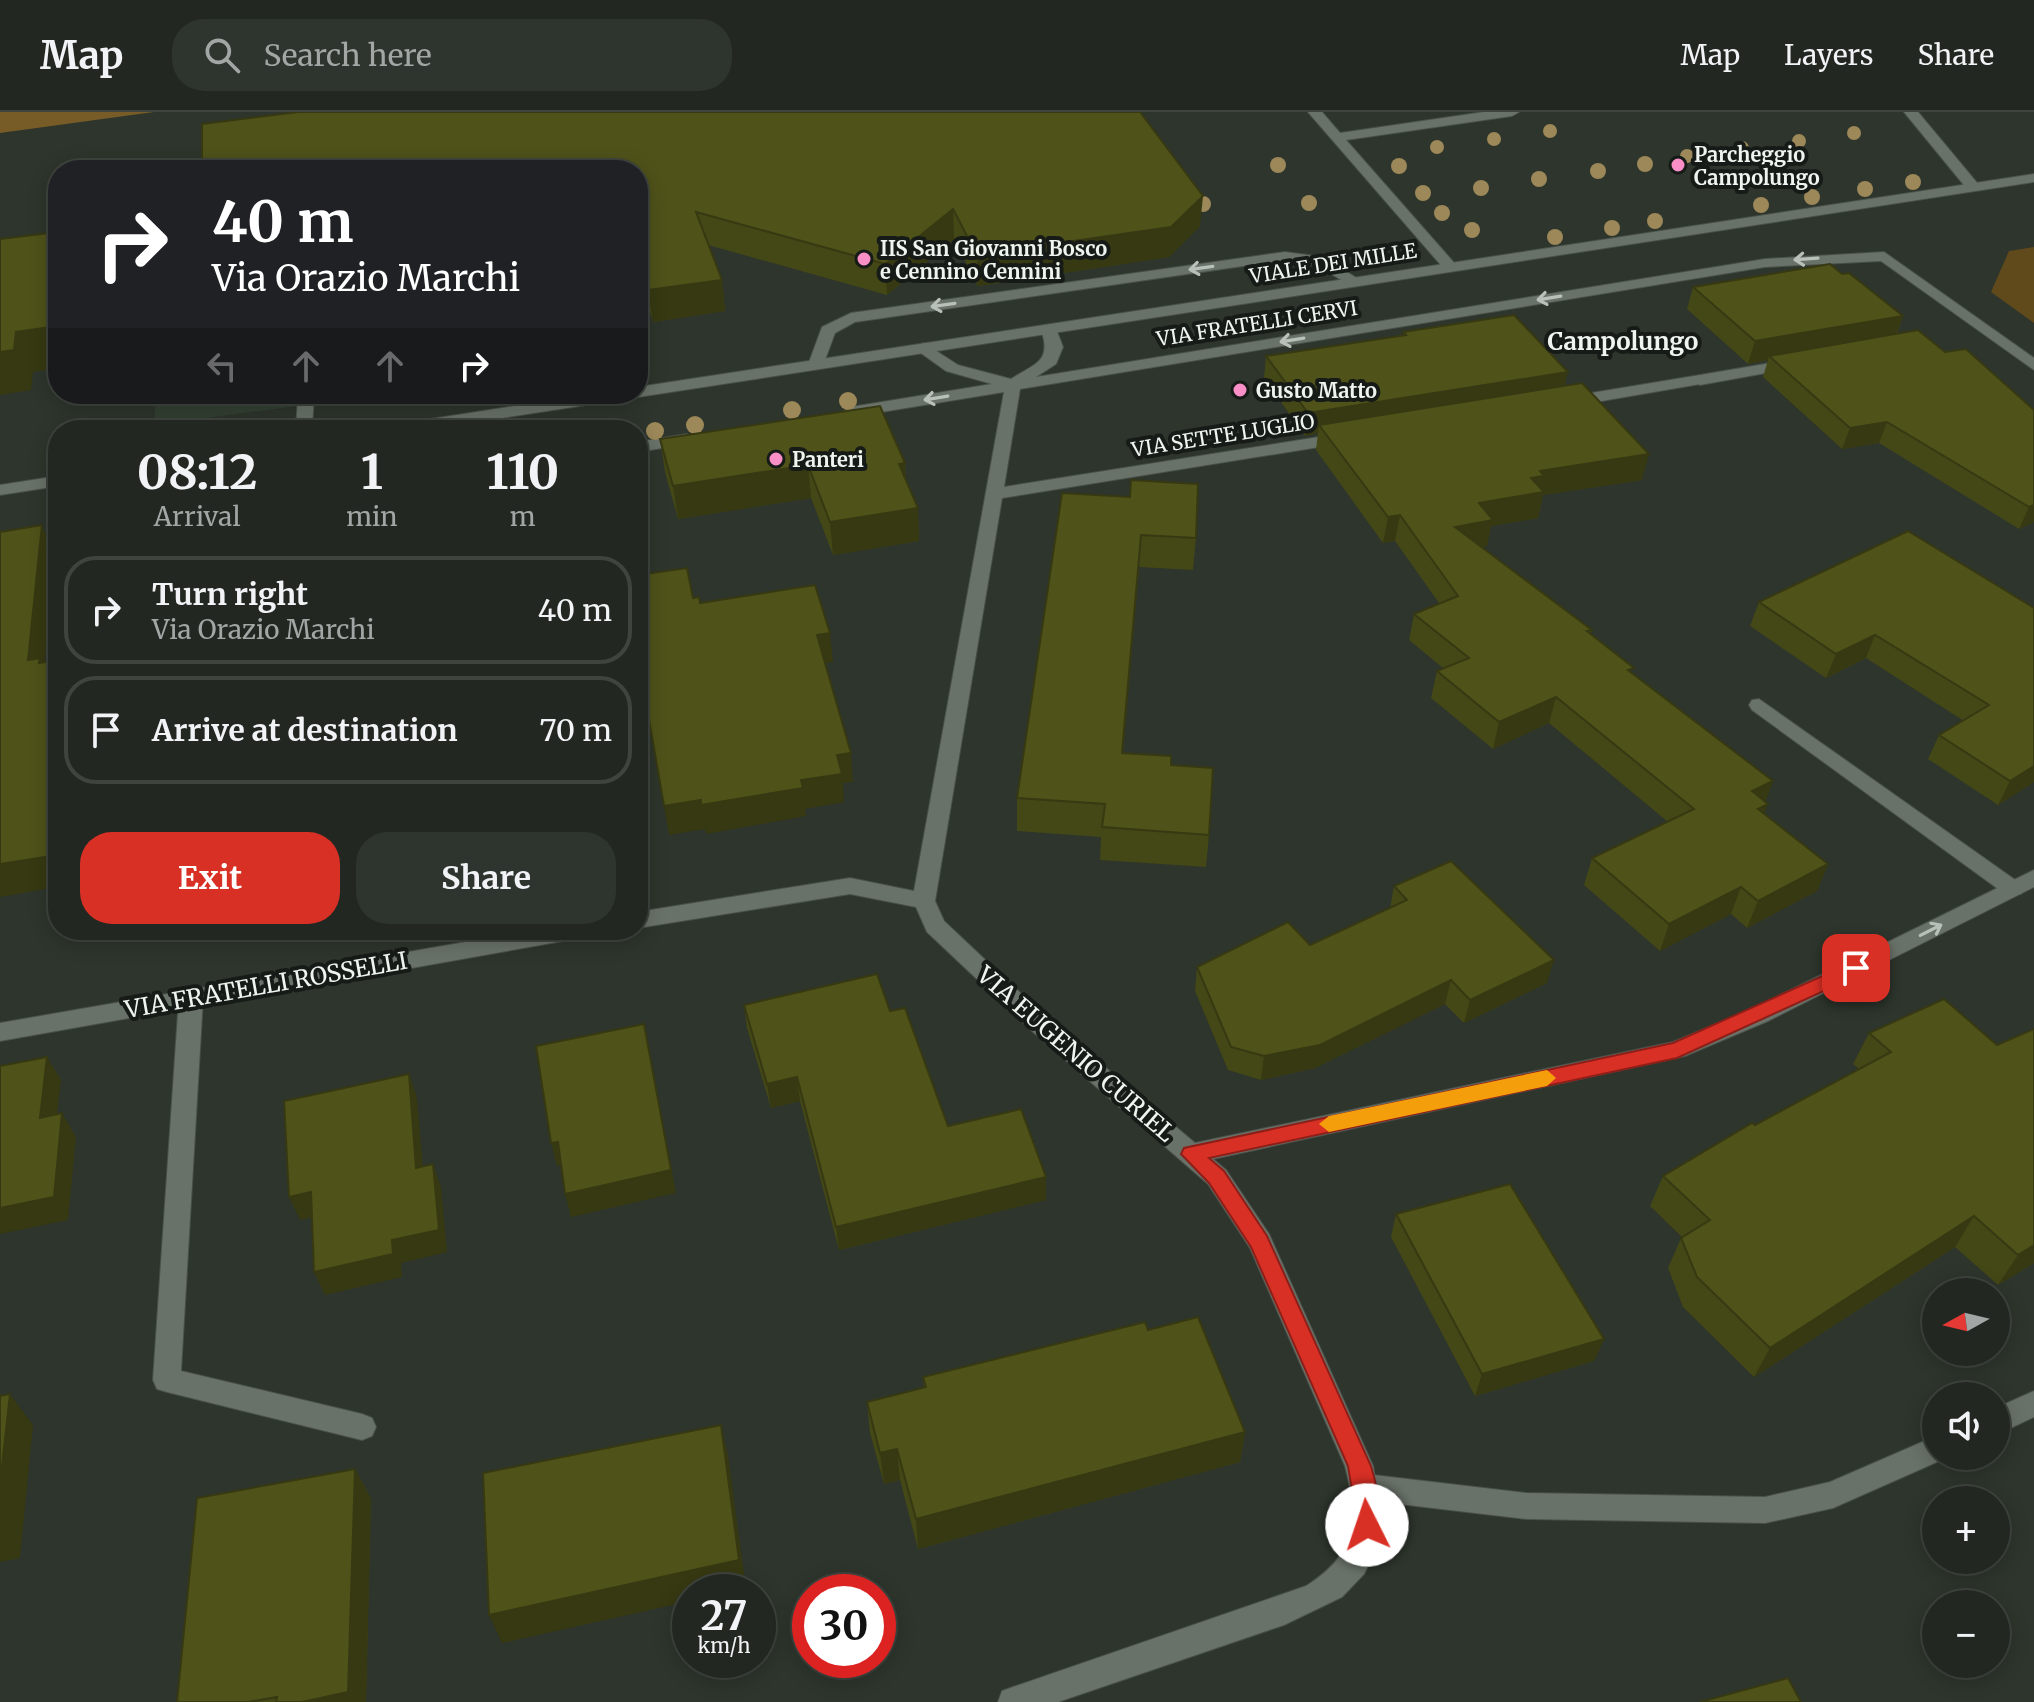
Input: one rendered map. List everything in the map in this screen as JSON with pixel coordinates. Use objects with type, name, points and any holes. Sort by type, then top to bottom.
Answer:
[{"type":"street","points":[[1315,112],[1451,268]]},
{"type":"street","points":[[1337,137],[1512,112]]},
{"type":"street","points":[[1911,112],[1973,187]]},
{"type":"street","name":"VIALE DEI MILLE","points":[[648,390],[2034,178]]},
{"type":"street","points":[[816,365],[828,330],[851,318],[1285,256],[1318,260],[1355,282]]},
{"type":"street","name":"VIA FRATELLI CERVI","points":[[841,413],[1765,263],[1884,256],[2034,365]]},
{"type":"street","points":[[648,918],[831,887],[867,888],[924,901],[1013,385],[1050,361],[1055,347],[1049,329]]},
{"type":"street","points":[[924,348],[952,368],[1013,385]]},
{"type":"street","points":[[1543,405],[1809,362]]},
{"type":"street","points":[[457,420],[560,404]]},
{"type":"street","name":"VIA SETTE LUGLIO","points":[[994,494],[1355,436]]},
{"type":"street","points":[[648,445],[700,437]]},
{"type":"street","points":[[0,490],[48,483]]},
{"type":"street","points":[[0,551],[48,544]]},
{"type":"street","points":[[1191,1154],[1677,1050],[1774,1008],[2023,883],[1759,705]]},
{"type":"street","name":"VIA EUGENIO CURIEL","points":[[924,901],[935,926],[981,972],[1217,1177],[1260,1242],[1342,1426],[1365,1487],[1367,1525],[1364,1542],[1355,1561],[1330,1586],[1296,1604],[1013,1702]]},
{"type":"street","name":"VIA FRATELLI ROSSELLI","points":[[0,1032],[523,940]]},
{"type":"street","points":[[191,998],[167,1380],[362,1427]]},
{"type":"street","points":[[2010,1415],[2034,1403]]},
{"type":"street","points":[[1365,1487],[1481,1504],[1765,1510],[1833,1495],[1922,1455]]},
{"type":"shaded area","points":[[0,112],[154,112],[0,133]]},
{"type":"shaded area","points":[[2034,247],[2034,323],[1991,292],[2009,251]]},
{"type":"shaded area","points":[[155,404],[311,404],[191,420],[154,420]]},
{"type":"building","points":[[298,112],[1140,112],[1203,196],[1171,227],[977,255],[953,209],[885,264],[696,212],[722,280],[648,290],[648,160],[202,160],[202,124]]},
{"type":"building","points":[[48,233],[48,327],[16,332],[14,350],[0,352],[0,239]]},
{"type":"building","points":[[1830,264],[1842,274],[1849,273],[1903,316],[1755,341],[1693,287]]},
{"type":"building","points":[[1514,315],[1568,372],[1308,413],[1266,356],[1406,335],[1403,332]]},
{"type":"building","points":[[1918,330],[1945,352],[1966,349],[2034,410],[2034,505],[2029,507],[1887,422],[1850,428],[1769,356]]},
{"type":"building","points":[[1582,383],[1649,454],[1540,471],[1544,476],[1531,478],[1544,492],[1479,503],[1493,520],[1455,527],[1592,630],[1587,631],[1634,668],[1628,670],[1773,781],[1752,791],[1768,804],[1758,809],[1828,864],[1758,901],[1741,887],[1669,924],[1592,858],[1694,809],[1556,697],[1499,722],[1437,671],[1469,658],[1414,614],[1458,596],[1400,515],[1388,517],[1319,425]]},
{"type":"building","points":[[880,406],[905,463],[899,464],[918,508],[830,522],[808,465],[673,486],[660,439]]},
{"type":"building","points":[[1131,480],[1198,484],[1196,538],[1141,535],[1122,753],[1171,756],[1171,765],[1213,768],[1209,835],[1102,827],[1105,804],[1017,798],[1062,493],[1130,497]]},
{"type":"building","points":[[42,525],[28,660],[40,658],[39,663],[48,662],[48,857],[0,864],[0,532]]},
{"type":"building","points":[[1908,531],[2034,608],[2034,766],[2010,781],[1939,735],[1989,705],[1875,635],[1836,654],[1759,602]]},
{"type":"building","points":[[687,568],[693,598],[699,597],[700,603],[815,585],[830,633],[817,635],[851,753],[837,755],[842,774],[801,780],[803,788],[701,805],[701,800],[664,806],[648,714],[648,574]]},
{"type":"building","points":[[1451,861],[1554,960],[1470,1000],[1451,980],[1320,1045],[1264,1056],[1231,1047],[1197,967],[1288,922],[1310,945],[1407,900],[1394,886]]},
{"type":"building","points":[[877,974],[890,1011],[905,1008],[948,1126],[1021,1109],[1046,1177],[836,1227],[797,1077],[767,1084],[744,1005]]},
{"type":"building","points":[[1944,999],[1997,1045],[2034,1029],[2034,1245],[2018,1255],[1974,1216],[1770,1348],[1697,1277],[1681,1238],[1710,1220],[1663,1176],[1752,1123],[1755,1125],[1891,1052],[1869,1033]]},
{"type":"building","points":[[644,1024],[671,1170],[565,1194],[558,1142],[551,1143],[536,1046]]},
{"type":"building","points":[[47,1057],[40,1118],[62,1113],[54,1197],[0,1208],[0,1066]]},
{"type":"building","points":[[409,1074],[416,1168],[433,1164],[439,1230],[392,1240],[393,1254],[314,1272],[311,1192],[289,1197],[284,1101]]},
{"type":"building","points":[[1510,1184],[1604,1339],[1482,1374],[1396,1214]]},
{"type":"building","points":[[1198,1317],[1245,1432],[916,1519],[897,1449],[880,1453],[867,1402],[926,1387],[923,1377],[1145,1322],[1148,1330]]},
{"type":"building","points":[[10,1394],[0,1485],[0,1396]]},
{"type":"building","points":[[721,1425],[739,1560],[489,1615],[483,1473]]},
{"type":"building","points":[[355,1469],[348,1692],[302,1702],[276,1702],[277,1697],[248,1702],[177,1702],[197,1498]]},
{"type":"building","points":[[1788,1678],[1801,1702],[1700,1702]]},
{"type":"slow traffic","points":[[1329,1124],[1547,1078]]},
{"type":"place","name":"Parcheggio Campolungo","points":[[1678,165]]},
{"type":"place","name":"IIS San Giovanni Bosco e Cennino Cennini","points":[[864,259]]},
{"type":"place","name":"Gusto Matto","points":[[1240,390]]},
{"type":"place","name":"Panteri","points":[[776,459]]},
{"type":"district","name":"Campolungo","points":[[1623,341]]},
{"type":"route","points":[[1367,1525],[1365,1487],[1359,1466],[1260,1242],[1217,1177],[1191,1154],[1677,1050],[1760,1015],[1856,968]]}]
